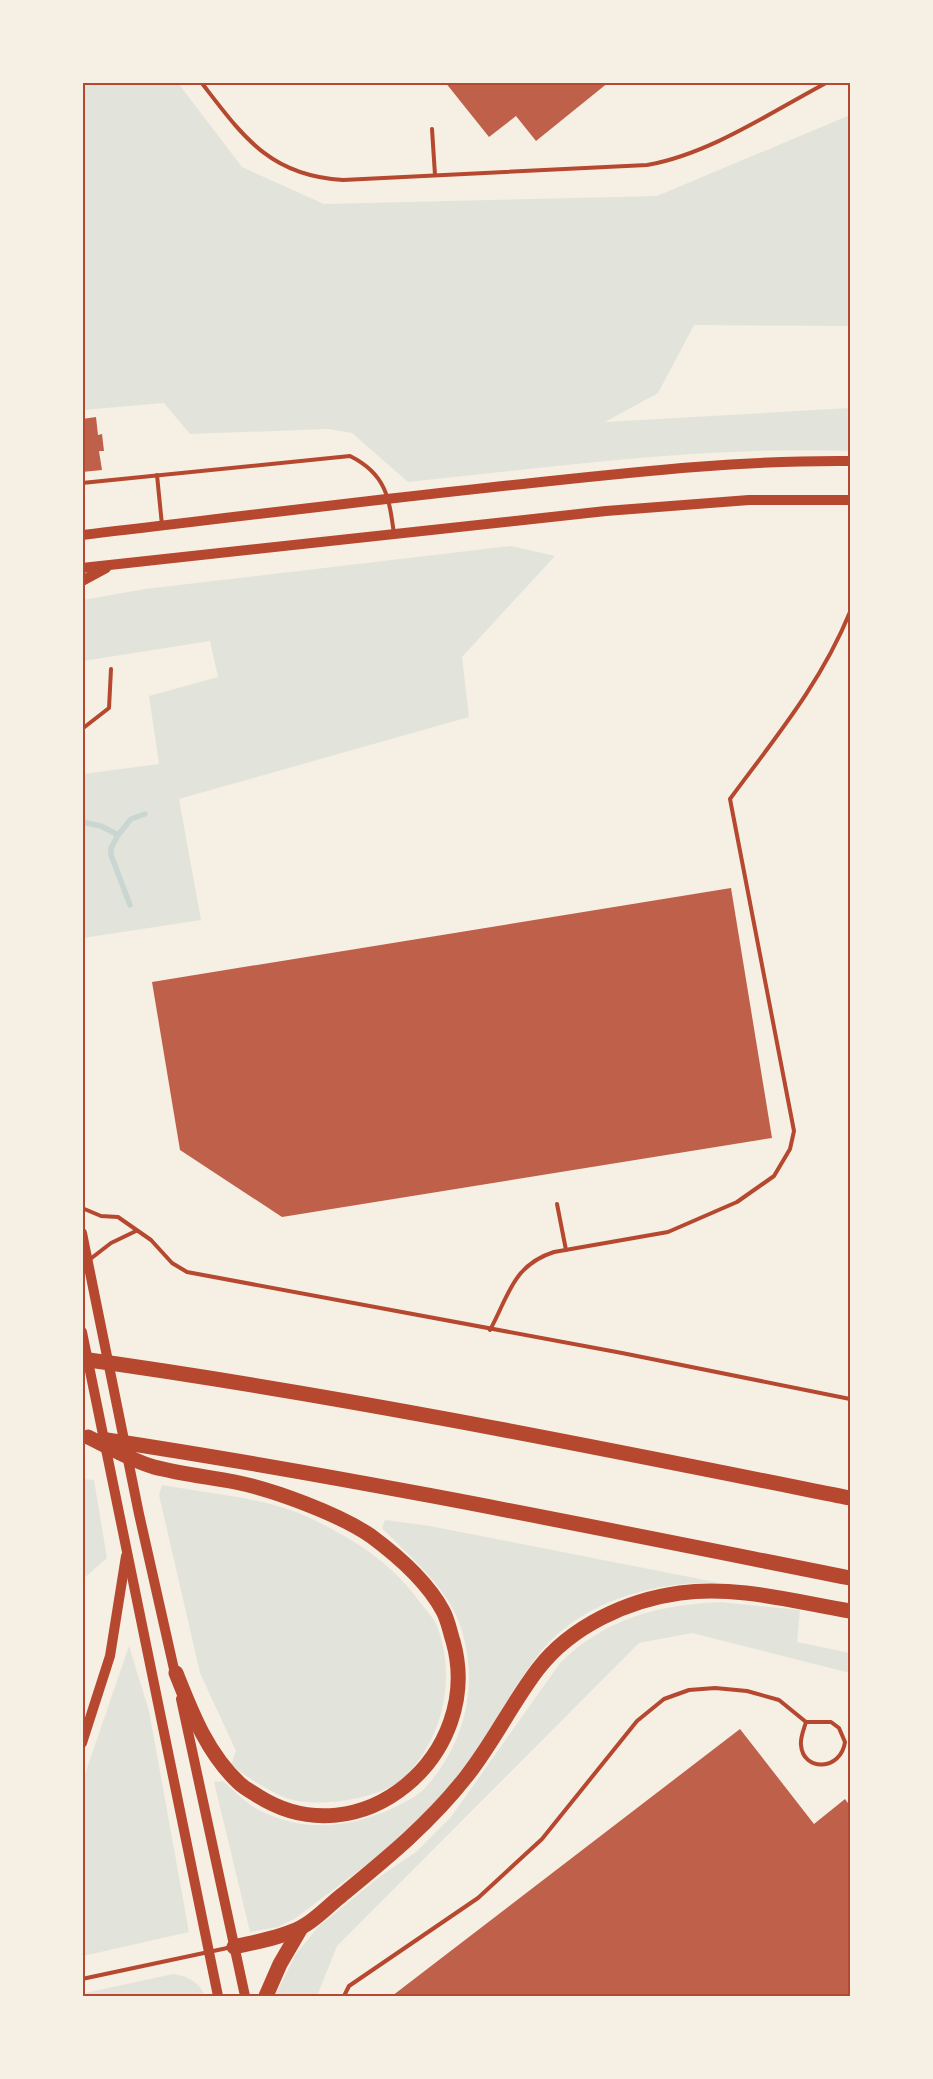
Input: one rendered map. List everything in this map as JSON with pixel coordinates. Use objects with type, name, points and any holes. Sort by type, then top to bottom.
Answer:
[{"type":"highway","points":[[82,1359],[218,1378],[378,1405],[850,1498]]},
{"type":"highway","points":[[85,1437],[251,1463],[530,1514],[850,1578]]},
{"type":"highway","points":[[85,1437],[153,1467],[238,1483],[317,1508],[370,1535],[428,1588],[445,1613],[458,1660],[456,1696],[449,1727],[437,1753],[426,1767],[412,1781],[381,1802],[349,1813],[329,1816],[288,1810],[268,1802],[240,1784],[214,1754],[197,1724],[176,1673]]},
{"type":"highway","points":[[234,1947],[272,1938],[301,1928],[406,1843],[439,1810],[468,1776],[539,1667],[566,1641],[602,1618],[640,1602],[664,1596],[726,1590],[850,1611]]},
{"type":"highway","points":[[266,1996],[280,1964],[301,1928]]},
{"type":"main road","points":[[82,536],[390,498],[652,470],[819,460],[850,461]]},
{"type":"main road","points":[[82,568],[606,510],[749,500],[850,500]]},
{"type":"main road","points":[[82,529],[127,530]]},
{"type":"main road","points":[[82,581],[109,566]]},
{"type":"main road","points":[[82,1233],[139,1514],[176,1673],[245,1996]]},
{"type":"main road","points":[[82,1332],[218,1996]]},
{"type":"main road","points":[[82,1743],[110,1656],[127,1548]]},
{"type":"lane","points":[[200,82],[253,146],[277,163],[301,173],[343,180],[647,165],[665,162],[695,152],[828,82]]},
{"type":"lane","points":[[432,129],[435,175]]},
{"type":"lane","points":[[82,483],[350,456],[366,464],[376,474],[390,498],[394,534]]},
{"type":"lane","points":[[157,475],[162,526]]},
{"type":"lane","points":[[490,1330],[524,1267],[543,1256],[566,1250],[679,1229],[737,1202],[774,1176],[790,1148],[794,1131],[730,799],[809,693],[836,646],[850,612]]},
{"type":"lane","points":[[82,729],[109,708],[111,669]]},
{"type":"lane","points":[[558,1204],[566,1250]]},
{"type":"lane","points":[[82,1208],[101,1216],[118,1216],[136,1231],[151,1240],[172,1263],[187,1272],[490,1330],[622,1353],[850,1399]]},
{"type":"lane","points":[[87,1262],[112,1243],[136,1231]]},
{"type":"lane","points":[[344,1996],[349,1986],[478,1898],[535,1846],[637,1721],[664,1699],[689,1690],[715,1688],[747,1691],[779,1700],[806,1722],[831,1722],[839,1728],[845,1742],[840,1757],[833,1763],[820,1765],[811,1761],[804,1754],[801,1746],[806,1722]]},
{"type":"lane","points":[[82,1979],[234,1947]]},
{"type":"shaded area","points":[[83,82],[178,83],[242,167],[324,204],[657,196],[850,115],[850,326],[694,325],[658,393],[605,422],[850,408],[850,451],[795,450],[684,455],[573,464],[408,482],[352,433],[328,429],[190,434],[164,403],[83,410]]},
{"type":"shaded area","points":[[511,546],[555,556],[462,657],[469,717],[179,799],[201,920],[83,938],[83,774],[159,764],[149,696],[218,677],[210,641],[83,661],[83,600],[145,589]]},
{"type":"shaded area","points":[[83,1479],[94,1480],[107,1558],[83,1579]]},
{"type":"shaded area","points":[[162,1485],[274,1505],[310,1518],[372,1554],[411,1590],[437,1626],[446,1666],[446,1687],[436,1728],[428,1746],[416,1764],[396,1784],[382,1791],[342,1801],[307,1802],[279,1795],[231,1765],[236,1751],[200,1673],[159,1495]]},
{"type":"shaded area","points":[[385,1520],[430,1526],[720,1583],[695,1583],[643,1591],[594,1609],[572,1623],[552,1639],[535,1659],[467,1764],[425,1814],[390,1846],[296,1918],[278,1927],[250,1932],[214,1782],[223,1781],[255,1808],[290,1822],[307,1825],[342,1824],[376,1815],[393,1808],[422,1791],[439,1770],[451,1751],[460,1731],[466,1710],[469,1688],[465,1644],[459,1622],[453,1608],[436,1583],[382,1528]]},
{"type":"shaded area","points":[[720,1602],[800,1610],[797,1642],[850,1653],[850,1673],[692,1633],[639,1643],[337,1946],[317,1996],[275,1996],[296,1954],[318,1927],[382,1875],[416,1852],[451,1817],[560,1663],[596,1635],[634,1617],[675,1606]]},
{"type":"shaded area","points":[[129,1646],[149,1711],[189,1932],[83,1956],[83,1780]]},
{"type":"shaded area","points":[[173,1974],[192,1980],[200,1987],[205,1996],[83,1996],[85,1993]]},
{"type":"building","points":[[445,82],[609,82],[536,141],[516,116],[489,137]]},
{"type":"building","points":[[96,417],[98,435],[102,434],[104,451],[99,451],[102,470],[82,472],[82,419]]},
{"type":"building","points":[[731,888],[772,1138],[282,1217],[180,1150],[152,982]]},
{"type":"building","points":[[740,1729],[814,1824],[845,1799],[850,1806],[850,1996],[392,1996]]},
{"type":"waterway","points":[[82,822],[101,826],[118,835],[131,819],[145,814]]},
{"type":"waterway","points":[[118,835],[111,848],[111,855],[130,905]]}]
